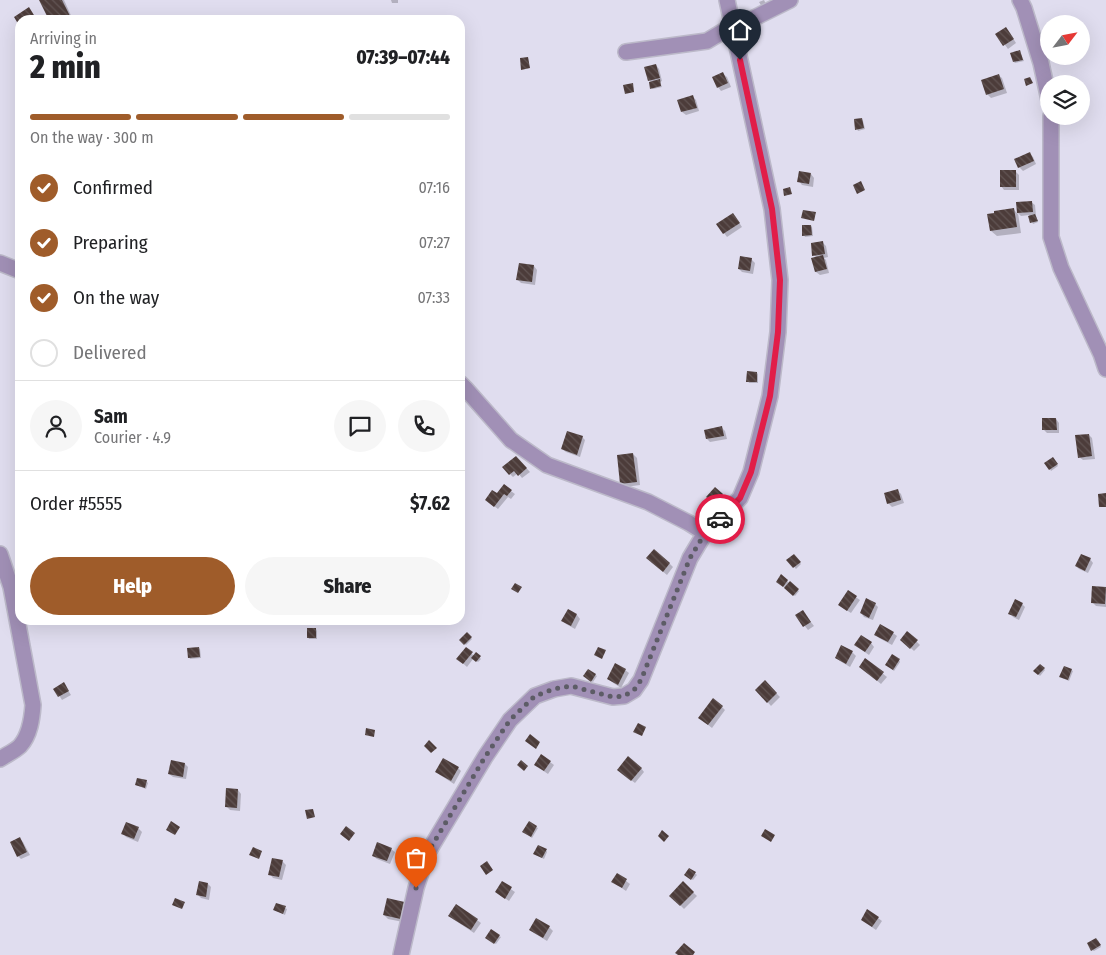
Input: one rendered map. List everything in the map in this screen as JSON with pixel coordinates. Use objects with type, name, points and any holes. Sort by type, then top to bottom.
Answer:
[{"type":"street","points":[[402,955],[416,888],[427,854],[485,757],[510,720],[535,696],[554,689],[571,686],[613,697],[624,696],[634,690],[641,680],[690,558],[705,533],[740,498],[751,472],[770,396],[778,332],[780,280],[772,209],[727,0]]},
{"type":"street","points":[[626,52],[706,41],[732,26],[748,21],[790,0]]},
{"type":"street","points":[[1020,0],[1044,75]]},
{"type":"street","points":[[1051,125],[1051,237],[1061,268],[1101,354],[1106,369]]},
{"type":"street","points":[[0,263],[15,269]]},
{"type":"street","points":[[465,388],[511,440],[547,465],[648,502],[705,533]]},
{"type":"street","points":[[0,554],[11,587],[15,608]]},
{"type":"street","points":[[0,759],[20,746],[28,734],[32,719],[33,705],[18,625]]},
{"type":"building","points":[[39,0],[62,0],[70,15],[46,15]]},
{"type":"building","points":[[29,7],[34,15],[17,15]]},
{"type":"building","points":[[1006,27],[1014,39],[1003,46],[995,34]]},
{"type":"building","points":[[1020,50],[1023,60],[1013,62],[1010,53]]},
{"type":"building","points":[[528,57],[530,68],[521,70],[520,58]]},
{"type":"building","points":[[656,64],[660,78],[648,81],[644,67]]},
{"type":"building","points":[[723,72],[728,83],[717,88],[712,77]]},
{"type":"building","points":[[999,74],[1004,89],[986,95],[981,80]]},
{"type":"building","points":[[1030,77],[1033,83],[1026,86],[1024,79]]},
{"type":"building","points":[[660,79],[661,86],[650,89],[649,82]]},
{"type":"building","points":[[633,83],[634,92],[625,94],[623,85]]},
{"type":"building","points":[[693,95],[697,108],[681,112],[677,100]]},
{"type":"building","points":[[862,118],[864,128],[855,130],[854,119]]},
{"type":"building","points":[[1030,152],[1034,161],[1018,168],[1014,159]]},
{"type":"building","points":[[1000,170],[1016,170],[1016,187],[1000,187]]},
{"type":"building","points":[[799,171],[811,173],[809,184],[797,182]]},
{"type":"building","points":[[861,181],[865,190],[857,194],[853,185]]},
{"type":"building","points":[[790,187],[792,194],[784,196],[783,189]]},
{"type":"building","points":[[1032,201],[1033,212],[1017,213],[1016,202]]},
{"type":"building","points":[[1014,208],[1017,227],[990,231],[987,214]]},
{"type":"building","points":[[803,210],[816,212],[814,221],[801,218]]},
{"type":"building","points":[[733,213],[740,223],[723,234],[716,224]]},
{"type":"building","points":[[1035,214],[1038,221],[1030,223],[1028,216]]},
{"type":"building","points":[[802,225],[811,225],[812,235],[802,236]]},
{"type":"building","points":[[823,241],[825,254],[812,256],[811,243]]},
{"type":"building","points":[[823,255],[827,269],[815,272],[811,258]]},
{"type":"building","points":[[740,256],[752,258],[750,271],[738,269]]},
{"type":"building","points":[[519,263],[534,265],[532,282],[516,280]]},
{"type":"building","points":[[747,371],[757,372],[757,382],[746,382]]},
{"type":"building","points":[[1042,418],[1056,418],[1057,430],[1042,430]]},
{"type":"building","points":[[722,426],[724,436],[706,439],[704,430]]},
{"type":"building","points":[[567,431],[583,436],[577,455],[561,449]]},
{"type":"building","points":[[1089,434],[1092,456],[1078,458],[1075,435]]},
{"type":"building","points":[[633,453],[637,482],[620,484],[617,455]]},
{"type":"building","points":[[516,456],[527,468],[518,476],[514,471],[509,475],[502,467]]},
{"type":"building","points":[[1053,457],[1058,464],[1049,470],[1044,463]]},
{"type":"building","points":[[504,484],[512,490],[507,496],[504,494],[494,507],[485,500],[492,490],[497,493]]},
{"type":"building","points":[[715,487],[723,494],[715,504],[706,497]]},
{"type":"building","points":[[898,489],[901,500],[887,504],[884,493]]},
{"type":"building","points":[[1106,493],[1106,507],[1099,507],[1098,494]]},
{"type":"building","points":[[654,549],[670,563],[663,572],[646,558]]},
{"type":"building","points":[[794,554],[801,562],[793,568],[786,560]]},
{"type":"building","points":[[1081,554],[1091,558],[1085,571],[1075,566]]},
{"type":"building","points":[[781,574],[788,580],[783,587],[776,582]]},
{"type":"building","points":[[790,581],[799,589],[793,596],[784,588]]},
{"type":"building","points":[[515,583],[522,587],[518,593],[511,589]]},
{"type":"building","points":[[1092,586],[1106,587],[1105,604],[1091,603]]},
{"type":"building","points":[[848,590],[857,596],[847,611],[838,605]]},
{"type":"building","points":[[866,598],[876,603],[869,618],[860,613]]},
{"type":"building","points":[[1015,599],[1023,603],[1016,617],[1008,614]]},
{"type":"building","points":[[568,609],[577,614],[571,626],[561,621]]},
{"type":"building","points":[[803,610],[811,622],[803,627],[795,615]]},
{"type":"building","points":[[880,624],[894,632],[888,642],[874,635]]},
{"type":"building","points":[[307,628],[316,628],[316,638],[307,638]]},
{"type":"building","points":[[907,631],[918,640],[910,649],[900,640]]},
{"type":"building","points":[[467,632],[472,637],[464,645],[459,640]]},
{"type":"building","points":[[861,635],[872,642],[865,652],[854,645]]},
{"type":"building","points":[[841,645],[853,651],[846,664],[835,658]]},
{"type":"building","points":[[199,647],[200,657],[188,658],[187,648]]},
{"type":"building","points":[[466,647],[473,652],[463,664],[456,659]]},
{"type":"building","points":[[598,647],[606,650],[602,659],[594,655]]},
{"type":"building","points":[[476,652],[481,656],[476,662],[471,658]]},
{"type":"building","points":[[892,654],[900,659],[893,670],[885,665]]},
{"type":"building","points":[[865,658],[884,672],[877,681],[859,667]]},
{"type":"building","points":[[615,663],[626,669],[618,685],[607,679]]},
{"type":"building","points":[[1040,664],[1045,668],[1038,675],[1033,671]]},
{"type":"building","points":[[1064,666],[1072,669],[1068,680],[1059,677]]},
{"type":"building","points":[[588,669],[596,674],[591,682],[583,676]]},
{"type":"building","points":[[765,680],[777,693],[767,703],[755,690]]},
{"type":"building","points":[[64,682],[69,691],[58,697],[53,689]]},
{"type":"building","points":[[713,698],[723,706],[708,725],[698,718]]},
{"type":"building","points":[[638,723],[646,727],[642,736],[633,732]]},
{"type":"building","points":[[366,728],[375,730],[374,737],[365,735]]},
{"type":"building","points":[[530,734],[540,742],[536,749],[525,741]]},
{"type":"building","points":[[429,740],[437,748],[431,753],[424,746]]},
{"type":"building","points":[[541,754],[551,761],[544,771],[534,765]]},
{"type":"building","points":[[628,756],[642,768],[631,781],[617,770]]},
{"type":"building","points":[[443,758],[459,767],[451,781],[435,772]]},
{"type":"building","points":[[171,760],[185,763],[183,777],[168,774]]},
{"type":"building","points":[[521,760],[528,766],[524,771],[517,765]]},
{"type":"building","points":[[137,778],[147,780],[145,788],[135,785]]},
{"type":"building","points":[[226,788],[238,789],[237,808],[225,807]]},
{"type":"building","points":[[313,809],[315,817],[307,819],[305,810]]},
{"type":"building","points":[[171,821],[180,827],[175,835],[166,830]]},
{"type":"building","points":[[529,821],[537,826],[531,837],[522,832]]},
{"type":"building","points":[[126,822],[139,827],[134,839],[121,834]]},
{"type":"building","points":[[346,826],[355,833],[349,841],[340,834]]},
{"type":"building","points":[[765,829],[775,835],[771,842],[761,836]]},
{"type":"building","points":[[662,830],[669,836],[664,842],[658,836]]},
{"type":"building","points":[[20,837],[27,852],[17,857],[10,842]]},
{"type":"building","points":[[377,842],[392,848],[387,861],[372,856]]},
{"type":"building","points":[[538,845],[547,849],[542,858],[533,854]]},
{"type":"building","points":[[253,847],[262,851],[259,859],[249,855]]},
{"type":"building","points":[[272,858],[283,860],[279,877],[268,875]]},
{"type":"building","points":[[487,861],[493,870],[486,875],[480,866]]},
{"type":"building","points":[[689,868],[696,872],[691,880],[684,875]]},
{"type":"building","points":[[617,873],[627,879],[622,888],[611,882]]},
{"type":"building","points":[[199,881],[208,883],[206,897],[196,895]]},
{"type":"building","points":[[502,881],[512,887],[505,899],[495,892]]},
{"type":"building","points":[[683,881],[694,892],[680,906],[669,896]]},
{"type":"building","points":[[175,898],[185,902],[182,909],[172,905]]},
{"type":"building","points":[[387,898],[409,903],[405,920],[383,915]]},
{"type":"building","points":[[276,903],[286,906],[283,914],[273,910]]},
{"type":"building","points":[[456,904],[478,919],[471,930],[448,916]]},
{"type":"building","points":[[867,909],[879,917],[872,927],[861,920]]},
{"type":"building","points":[[536,918],[550,926],[543,938],[529,930]]},
{"type":"building","points":[[491,929],[500,935],[494,944],[485,938]]},
{"type":"building","points":[[1096,938],[1101,945],[1091,951],[1087,943]]},
{"type":"building","points":[[684,943],[695,952],[693,955],[678,955],[675,953]]},
{"type":"way so far","points":[[416,888],[427,854],[485,757],[510,720],[535,696],[554,689],[571,686],[613,697],[624,696],[634,690],[641,680],[690,558],[705,533],[720,519]]},
{"type":"route","points":[[720,519],[740,498],[751,472],[770,396],[778,332],[780,280],[772,209],[740,60]]}]
